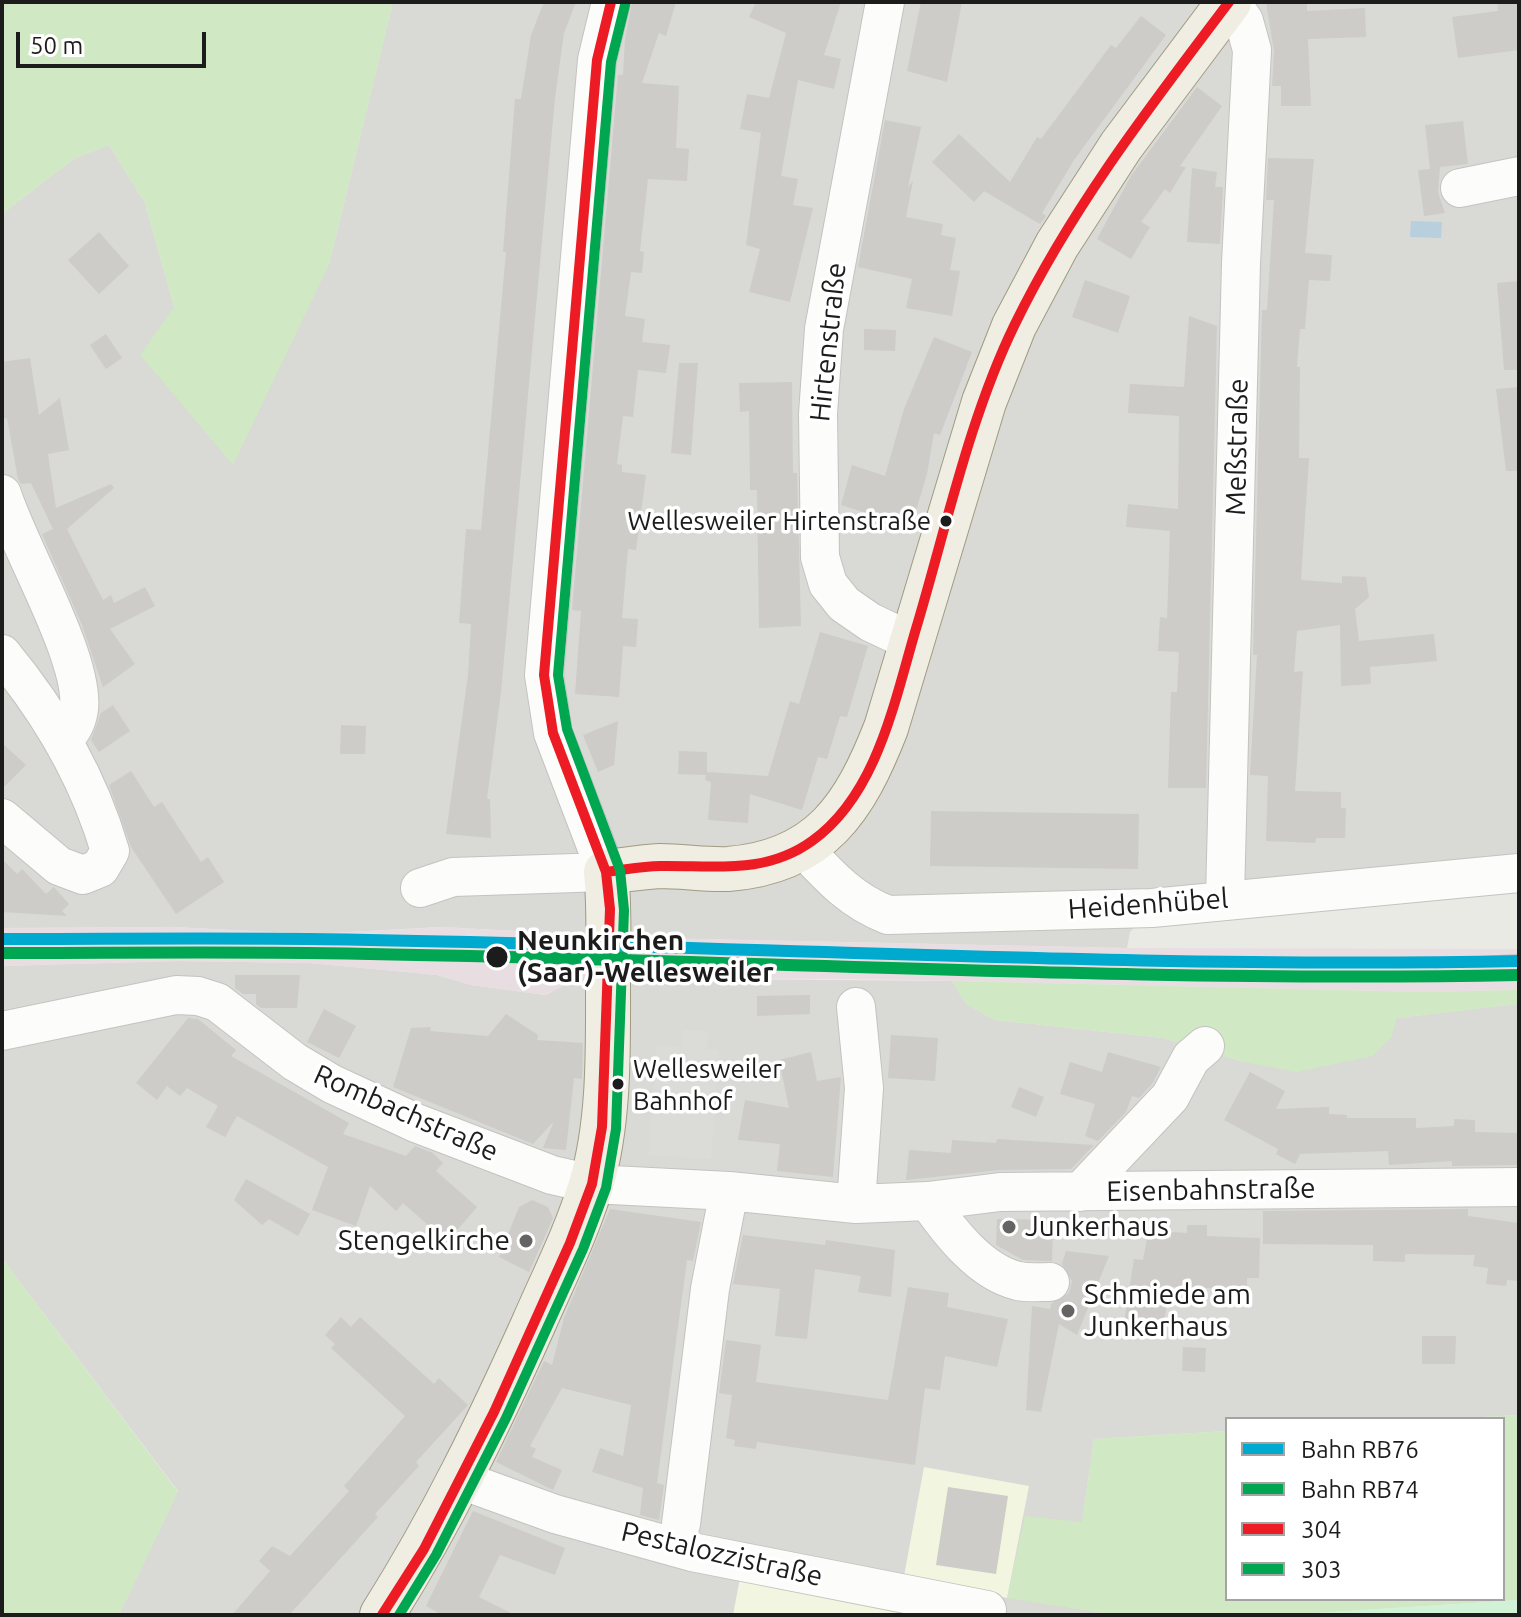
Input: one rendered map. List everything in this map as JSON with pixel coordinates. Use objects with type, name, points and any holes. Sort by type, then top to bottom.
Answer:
[{"type":"main road","points":[[382,1615],[424,1549],[461,1480],[570,1243],[592,1184],[602,1127],[608,1032],[610,909],[606,872],[661,866],[727,869],[771,861],[802,847],[850,806],[866,778],[886,728],[984,402],[1014,326],[1057,245],[1121,146],[1230,2]]},
{"type":"street","points":[[420,888],[453,877],[606,872],[553,733],[544,675],[597,60],[611,2]]},
{"type":"street","name":"Hirtenstraße","points":[[885,2],[824,329],[818,414],[820,557],[828,584],[844,604],[870,622],[910,641]]},
{"type":"street","name":"Meßstraße","points":[[1225,898],[1241,263],[1252,50],[1244,21],[1230,2]]},
{"type":"street","points":[[1460,188],[1519,176]]},
{"type":"street","points":[[2,494],[17,538],[54,616],[76,677],[80,706],[75,727],[63,741]]},
{"type":"street","points":[[2,654],[33,692],[63,741],[110,851],[100,868],[83,875],[59,866],[2,818]]},
{"type":"street","name":"Heidenhübel","points":[[802,847],[843,891],[864,906],[888,915],[1152,908],[1225,898],[1519,873]]},
{"type":"street","name":"Rombachstraße","points":[[2,1031],[176,995],[198,996],[217,1002],[295,1062],[332,1084],[515,1162],[592,1184]]},
{"type":"street","points":[[856,1007],[864,1088],[856,1204]]},
{"type":"street","points":[[1080,1192],[1170,1097],[1191,1058],[1205,1046]]},
{"type":"street","name":"Eisenbahnstraße","points":[[592,1184],[729,1191],[856,1204],[928,1201],[1000,1192],[1519,1187]]},
{"type":"street","points":[[681,1524],[710,1289],[729,1191]]},
{"type":"street","points":[[928,1201],[949,1232],[993,1270],[1018,1280],[1050,1282]]},
{"type":"street","name":"Pestalozzistraße","points":[[461,1480],[555,1514],[692,1552],[987,1610]]},
{"type":"shaded area","points":[[393,2],[1519,2],[1519,892],[1141,920],[1130,932],[1127,948],[651,938],[441,927],[312,934],[173,927],[2,928],[2,214],[75,158],[109,145],[145,203],[174,307],[329,265]]},
{"type":"shaded area","points":[[173,927],[312,934],[441,927],[651,938],[1127,948],[1519,949],[1519,990],[1421,992],[867,979],[577,978],[546,995],[471,985],[437,975],[310,963],[177,961],[2,966],[2,928]]},
{"type":"shaded area","points":[[177,961],[310,963],[437,975],[471,985],[546,995],[576,978],[952,981],[966,1004],[995,1020],[1163,1038],[1244,1062],[1391,1038],[1396,1018],[1517,1004],[1519,996],[1519,1415],[1225,1417],[1225,1431],[1094,1439],[1082,1522],[1007,1597],[1116,1615],[119,1615],[178,1491],[2,1258],[2,966]]},
{"type":"shaded area","points":[[683,1030],[708,1031],[706,1049],[719,1050],[711,1159],[648,1155],[657,1045],[681,1047]]},
{"type":"shaded area","points":[[924,1467],[1029,1486],[1007,1598],[904,1576]]},
{"type":"shaded area","points":[[740,1578],[945,1615],[733,1615]]},
{"type":"shaded area","points":[[1519,1600],[1519,1615],[1301,1615],[1301,1614]]},
{"type":"green space","points":[[2,2],[393,2],[329,265],[233,465],[140,355],[174,307],[145,203],[109,145],[75,158],[2,214]]},
{"type":"green space","points":[[952,981],[1421,992],[1519,990],[1518,1004],[1397,1018],[1391,1038],[1373,1056],[1297,1072],[1244,1062],[1163,1038],[995,1020],[966,1004]]},
{"type":"green space","points":[[2,1258],[178,1492],[119,1615],[2,1615]]},
{"type":"green space","points":[[1519,1415],[1519,1600],[1505,1601],[1505,1417],[1482,1417]]},
{"type":"green space","points":[[1225,1431],[1225,1601],[1503,1601],[1301,1614],[1116,1615],[1007,1598],[1025,1516],[1082,1522],[1094,1439]]},
{"type":"water","points":[[1411,221],[1442,222],[1441,238],[1410,237]]},
{"type":"building","points":[[544,2],[576,2],[564,33],[555,98],[501,692],[487,799],[490,799],[491,838],[446,834],[468,675],[471,624],[459,623],[466,529],[481,530],[506,252],[503,252],[515,99],[521,99],[531,35]]},
{"type":"building","points":[[632,2],[676,2],[666,36],[659,33],[642,83],[679,86],[676,148],[689,149],[687,181],[648,179],[640,251],[644,252],[642,273],[631,272],[625,316],[645,319],[642,342],[670,345],[666,373],[638,370],[633,417],[623,416],[617,464],[622,465],[622,472],[646,475],[636,550],[628,549],[622,618],[638,619],[636,647],[623,646],[619,697],[575,694],[581,611],[572,610],[618,75],[623,75],[625,39]]},
{"type":"building","points":[[756,2],[841,2],[824,55],[841,59],[834,89],[798,80],[781,176],[798,179],[793,205],[813,208],[790,302],[749,292],[760,249],[746,245],[761,133],[740,129],[747,94],[769,98],[786,33],[749,17]]},
{"type":"building","points":[[921,2],[962,2],[947,82],[907,71]]},
{"type":"building","points":[[1266,2],[1307,2],[1307,11],[1365,8],[1366,37],[1308,39],[1311,106],[1281,106],[1281,86],[1272,86],[1274,51]]},
{"type":"building","points":[[1497,2],[1519,2],[1519,50],[1458,58],[1452,17],[1498,11]]},
{"type":"building","points":[[1141,16],[1166,35],[1074,160],[1042,213],[1046,216],[1040,224],[984,191],[974,202],[932,162],[959,134],[1010,182],[1037,137],[1041,139],[1111,45],[1116,48]]},
{"type":"building","points":[[1197,87],[1222,106],[1180,166],[1186,167],[1170,193],[1165,189],[1141,222],[1150,227],[1131,259],[1097,239],[1131,176]]},
{"type":"building","points":[[885,120],[921,127],[908,187],[913,181],[906,217],[943,224],[941,235],[956,238],[950,270],[960,271],[952,316],[906,308],[912,279],[858,267]]},
{"type":"building","points":[[1463,121],[1468,164],[1440,167],[1438,192],[1445,213],[1424,216],[1418,170],[1430,169],[1425,125]]},
{"type":"building","points":[[1268,158],[1314,159],[1305,253],[1332,255],[1330,281],[1309,280],[1305,329],[1300,329],[1297,367],[1300,367],[1299,458],[1309,458],[1301,580],[1342,583],[1342,576],[1366,577],[1369,597],[1355,609],[1359,641],[1434,634],[1437,661],[1370,667],[1371,684],[1341,686],[1340,625],[1297,631],[1294,672],[1303,671],[1295,791],[1341,792],[1341,808],[1346,808],[1345,838],[1316,838],[1315,843],[1266,841],[1268,776],[1250,775],[1257,655],[1253,655],[1262,310],[1267,310],[1274,200],[1266,200]]},
{"type":"building","points":[[1192,168],[1217,172],[1215,187],[1223,187],[1220,244],[1187,242]]},
{"type":"building","points":[[99,232],[129,266],[99,294],[68,260]]},
{"type":"building","points":[[1085,280],[1130,296],[1118,333],[1072,317]]},
{"type":"building","points":[[1519,281],[1519,370],[1504,370],[1497,283]]},
{"type":"building","points":[[1189,316],[1217,326],[1206,788],[1168,788],[1171,692],[1177,692],[1179,652],[1158,651],[1160,617],[1167,618],[1170,531],[1126,527],[1128,504],[1178,509],[1179,416],[1128,413],[1130,384],[1184,387]]},
{"type":"building","points":[[864,329],[896,330],[895,351],[864,350]]},
{"type":"building","points":[[106,334],[122,358],[106,369],[90,345]]},
{"type":"building","points":[[934,337],[972,352],[940,435],[934,433],[927,474],[911,527],[841,505],[852,465],[885,476],[904,409]]},
{"type":"building","points":[[30,358],[39,415],[60,398],[69,450],[48,454],[56,508],[111,484],[114,488],[67,529],[103,600],[111,595],[114,603],[145,587],[155,606],[110,629],[135,664],[103,687],[82,625],[42,534],[53,529],[31,483],[21,484],[18,479],[7,418],[2,419],[2,362]]},
{"type":"building","points":[[679,363],[698,363],[691,455],[671,453]]},
{"type":"building","points":[[792,382],[801,626],[759,628],[757,490],[750,490],[749,411],[740,412],[739,383]]},
{"type":"building","points":[[1519,387],[1519,471],[1506,471],[1496,389]]},
{"type":"building","points":[[820,632],[868,646],[847,717],[840,716],[827,759],[818,757],[802,810],[750,794],[748,823],[708,820],[711,782],[705,780],[706,775],[678,774],[679,751],[707,752],[707,772],[768,776],[790,701],[799,704]]},
{"type":"building","points":[[113,705],[130,731],[99,752],[91,740],[101,713]]},
{"type":"building","points":[[618,721],[614,765],[598,772],[583,735]]},
{"type":"building","points":[[341,725],[366,726],[365,754],[340,754]]},
{"type":"building","points":[[2,743],[26,765],[2,789]]},
{"type":"building","points":[[131,771],[154,807],[162,802],[201,862],[208,857],[224,882],[176,914],[131,847],[109,785]]},
{"type":"building","points":[[931,811],[1139,814],[1138,869],[930,866]]},
{"type":"building","points":[[2,859],[17,874],[22,869],[46,894],[54,887],[69,904],[62,911],[67,916],[2,912]]},
{"type":"building","points":[[235,975],[300,975],[297,1008],[261,1008],[256,1004],[256,994],[243,994],[235,988]]},
{"type":"building","points":[[810,995],[810,1014],[757,1016],[757,996]]},
{"type":"building","points":[[324,1009],[356,1026],[339,1058],[307,1042]]},
{"type":"building","points":[[506,1014],[538,1035],[537,1040],[583,1043],[582,1079],[574,1078],[566,1150],[543,1148],[554,1121],[533,1144],[393,1087],[411,1028],[431,1027],[430,1031],[488,1036]]},
{"type":"building","points":[[188,1018],[198,1019],[236,1050],[231,1056],[349,1123],[343,1134],[406,1156],[415,1146],[433,1153],[443,1163],[436,1171],[477,1207],[447,1242],[403,1203],[396,1211],[370,1186],[356,1226],[312,1210],[328,1167],[237,1116],[225,1137],[206,1127],[218,1106],[187,1088],[180,1096],[167,1086],[157,1100],[136,1083]]},
{"type":"building","points":[[891,1035],[938,1038],[935,1081],[888,1078]]},
{"type":"building","points":[[811,1052],[817,1081],[841,1077],[833,1177],[777,1171],[780,1144],[738,1140],[745,1100],[789,1108],[779,1060]]},
{"type":"building","points":[[1108,1052],[1161,1067],[1152,1084],[1139,1098],[1132,1096],[1126,1112],[1098,1141],[1085,1136],[1095,1104],[1060,1094],[1070,1062],[1102,1072]]},
{"type":"building","points":[[1250,1072],[1285,1091],[1276,1109],[1329,1107],[1329,1114],[1347,1115],[1347,1118],[1416,1118],[1416,1128],[1454,1126],[1454,1119],[1475,1120],[1475,1132],[1519,1133],[1518,1165],[1452,1166],[1452,1161],[1389,1165],[1388,1151],[1300,1154],[1295,1164],[1276,1154],[1278,1149],[1224,1120]]},
{"type":"building","points":[[1019,1087],[1044,1097],[1036,1117],[1011,1107]]},
{"type":"building","points":[[997,1139],[1094,1145],[1071,1169],[1000,1170],[906,1180],[909,1150],[951,1153],[952,1140],[996,1143]]},
{"type":"building","points":[[246,1179],[310,1214],[298,1236],[269,1219],[262,1225],[234,1200]]},
{"type":"building","name":"Stengelkirche","points":[[532,1200],[548,1207],[553,1218],[529,1272],[499,1257],[519,1207]]},
{"type":"building","points":[[610,1209],[701,1222],[693,1261],[687,1260],[657,1483],[664,1485],[659,1520],[640,1515],[643,1488],[592,1472],[600,1448],[623,1456],[631,1405],[562,1388],[530,1446],[536,1449],[532,1457],[562,1470],[553,1490],[496,1462],[544,1361],[552,1365],[564,1318]]},
{"type":"building","points":[[1468,1209],[1468,1216],[1519,1223],[1519,1281],[1507,1280],[1506,1286],[1486,1284],[1488,1268],[1473,1266],[1475,1255],[1405,1254],[1405,1262],[1373,1261],[1373,1245],[1263,1244],[1263,1211]]},
{"type":"building","points":[[997,1219],[1053,1220],[1052,1261],[1023,1260],[996,1245]]},
{"type":"building","points":[[1187,1225],[1207,1225],[1207,1236],[1260,1238],[1259,1278],[1247,1278],[1247,1289],[1170,1287],[1163,1327],[1124,1322],[1134,1259],[1143,1260],[1148,1234],[1171,1238],[1171,1232],[1187,1233]]},
{"type":"building","points":[[743,1235],[825,1245],[826,1240],[895,1250],[891,1297],[858,1292],[861,1276],[815,1269],[807,1339],[775,1336],[780,1289],[733,1284]]},
{"type":"building","points":[[1066,1251],[1109,1256],[1077,1335],[1059,1324],[1041,1412],[1026,1410],[1032,1306],[1050,1309],[1051,1304],[1069,1293],[1072,1281],[1062,1264]]},
{"type":"building","points":[[908,1287],[949,1293],[947,1307],[1008,1319],[997,1367],[945,1356],[940,1390],[925,1388],[915,1465],[757,1442],[756,1449],[734,1446],[735,1440],[726,1438],[732,1395],[719,1393],[726,1340],[761,1345],[756,1382],[888,1400]]},
{"type":"building","points":[[341,1317],[351,1327],[360,1317],[434,1384],[439,1378],[468,1405],[416,1462],[419,1466],[375,1514],[378,1517],[289,1615],[232,1615],[270,1571],[259,1561],[272,1546],[290,1556],[349,1491],[344,1486],[405,1416],[331,1348],[335,1344],[325,1335]]},
{"type":"building","points":[[1422,1336],[1456,1336],[1455,1364],[1422,1364]]},
{"type":"building","points":[[1183,1347],[1206,1348],[1205,1372],[1182,1371]]},
{"type":"building","points":[[948,1487],[1008,1496],[996,1574],[936,1565]]},
{"type":"building","points":[[473,1511],[565,1548],[555,1575],[500,1555],[479,1597],[515,1615],[442,1615],[426,1606]]},
{"type":"railway","points":[[1435,964],[1519,958]]},
{"type":"rail line","name":"RB76","points":[[2,939],[458,942],[1216,962],[1519,961]]},
{"type":"rail line","name":"RB74","points":[[2,953],[458,956],[1216,976],[1519,975]]},
{"type":"transit line","name":"304","points":[[382,1615],[424,1549],[494,1412],[570,1243],[592,1184],[602,1127],[610,909],[606,872],[553,733],[544,675],[597,60],[611,2]]},
{"type":"transit line","name":"304","points":[[606,872],[653,866],[739,866],[776,859],[812,841],[835,821],[854,797],[882,742],[972,433],[1015,324],[1087,198],[1229,2]]},
{"type":"transit line","name":"303","points":[[399,1615],[436,1555],[506,1418],[583,1249],[606,1188],[616,1129],[624,910],[620,870],[567,729],[558,675],[611,62],[625,5]]},
{"type":"place","name":"Wellesweiler Hirtenstraße","points":[[946,521]]},
{"type":"place","name":"Neunkirchen (Saar)-Wellesweiler","points":[[497,957]]},
{"type":"place","name":"Wellesweiler Bahnhof","points":[[618,1084]]},
{"type":"place","name":"Junkerhaus","points":[[1009,1227]]},
{"type":"place","name":"Stengelkirche","points":[[526,1241]]},
{"type":"place","name":"Schmiede am Junkerhaus","points":[[1068,1311]]}]
